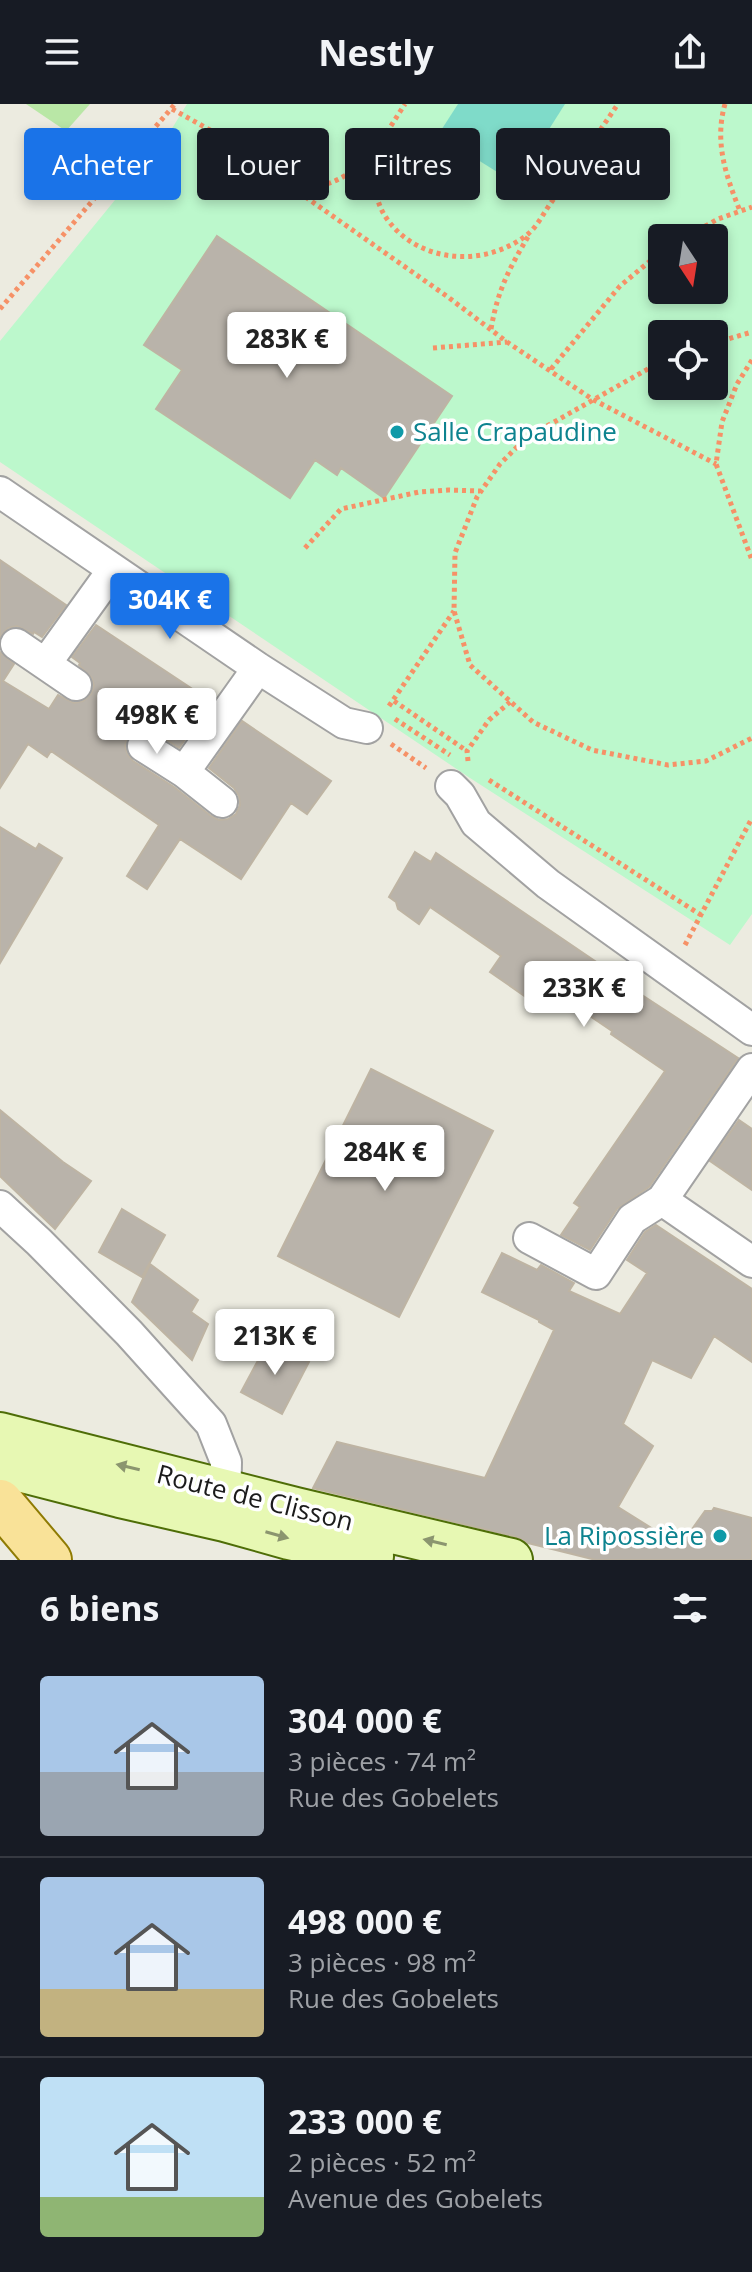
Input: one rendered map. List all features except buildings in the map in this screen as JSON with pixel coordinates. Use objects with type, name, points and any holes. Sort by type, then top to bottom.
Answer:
[{"type":"main road","name":"Route de Clisson","points":[[0,1434],[78,1455],[225,1505],[289,1538],[392,1560]]},
{"type":"main road","name":"Route de Clisson","points":[[0,1465],[120,1496],[296,1509],[511,1560]]},
{"type":"main road","points":[[0,1502],[49,1560]]},
{"type":"street","points":[[0,492],[258,668],[363,722]]},
{"type":"street","points":[[46,663],[113,570]]},
{"type":"street","points":[[16,644],[76,685]]},
{"type":"street","points":[[184,772],[258,668]]},
{"type":"street","points":[[143,746],[184,772],[222,802]]},
{"type":"street","points":[[460,783],[476,823],[548,884],[752,1030]]},
{"type":"street","points":[[529,1238],[596,1274],[632,1219],[662,1200],[752,1069]]},
{"type":"street","points":[[662,1200],[752,1262]]},
{"type":"street","points":[[0,1206],[129,1333],[211,1424],[226,1462],[225,1505]]},
{"type":"path","points":[[389,128],[405,104]]},
{"type":"path","points":[[491,329],[506,274],[530,233],[618,104]]},
{"type":"path","points":[[725,104],[721,117],[721,150],[728,181],[740,211]]},
{"type":"path","points":[[0,309],[173,106],[207,128]]},
{"type":"path","points":[[309,200],[592,399],[716,464]]},
{"type":"path","points":[[379,200],[385,217],[402,236],[423,249],[448,257],[477,256],[507,247],[530,233]]},
{"type":"path","points":[[709,224],[752,207]]},
{"type":"path","points":[[551,369],[620,286],[648,263]]},
{"type":"path","points":[[728,339],[752,332]]},
{"type":"path","points":[[433,348],[507,342]]},
{"type":"path","points":[[752,360],[737,384],[722,422],[716,464],[752,560]]},
{"type":"path","points":[[648,369],[540,430],[500,464],[481,491],[455,553],[454,611],[470,665],[533,722],[592,750],[668,765],[706,761],[752,738]]},
{"type":"path","points":[[305,548],[341,509],[419,492],[481,491]]},
{"type":"path","points":[[363,722],[394,701],[454,611]]},
{"type":"path","points":[[394,701],[467,751]]},
{"type":"path","points":[[460,783],[467,751],[489,720],[510,702]]},
{"type":"path","points":[[363,722],[399,720],[460,783]]},
{"type":"path","points":[[363,722],[460,783],[701,915]]},
{"type":"path","points":[[697,923],[752,818]]},
{"type":"green space","points":[[26,104],[90,104],[69,128],[62,128]]},
{"type":"green space","points":[[187,104],[752,104],[752,914],[730,945],[470,778],[0,462],[0,341],[115,200],[181,200],[181,128],[172,128]]},
{"type":"shaded area","points":[[458,104],[565,104],[550,128],[496,128],[496,171],[480,161],[480,128],[443,128]]},
{"type":"place","name":"Salle Crapaudine","points":[[397,432]]},
{"type":"place","name":"La Ripossière","points":[[720,1536]]}]
